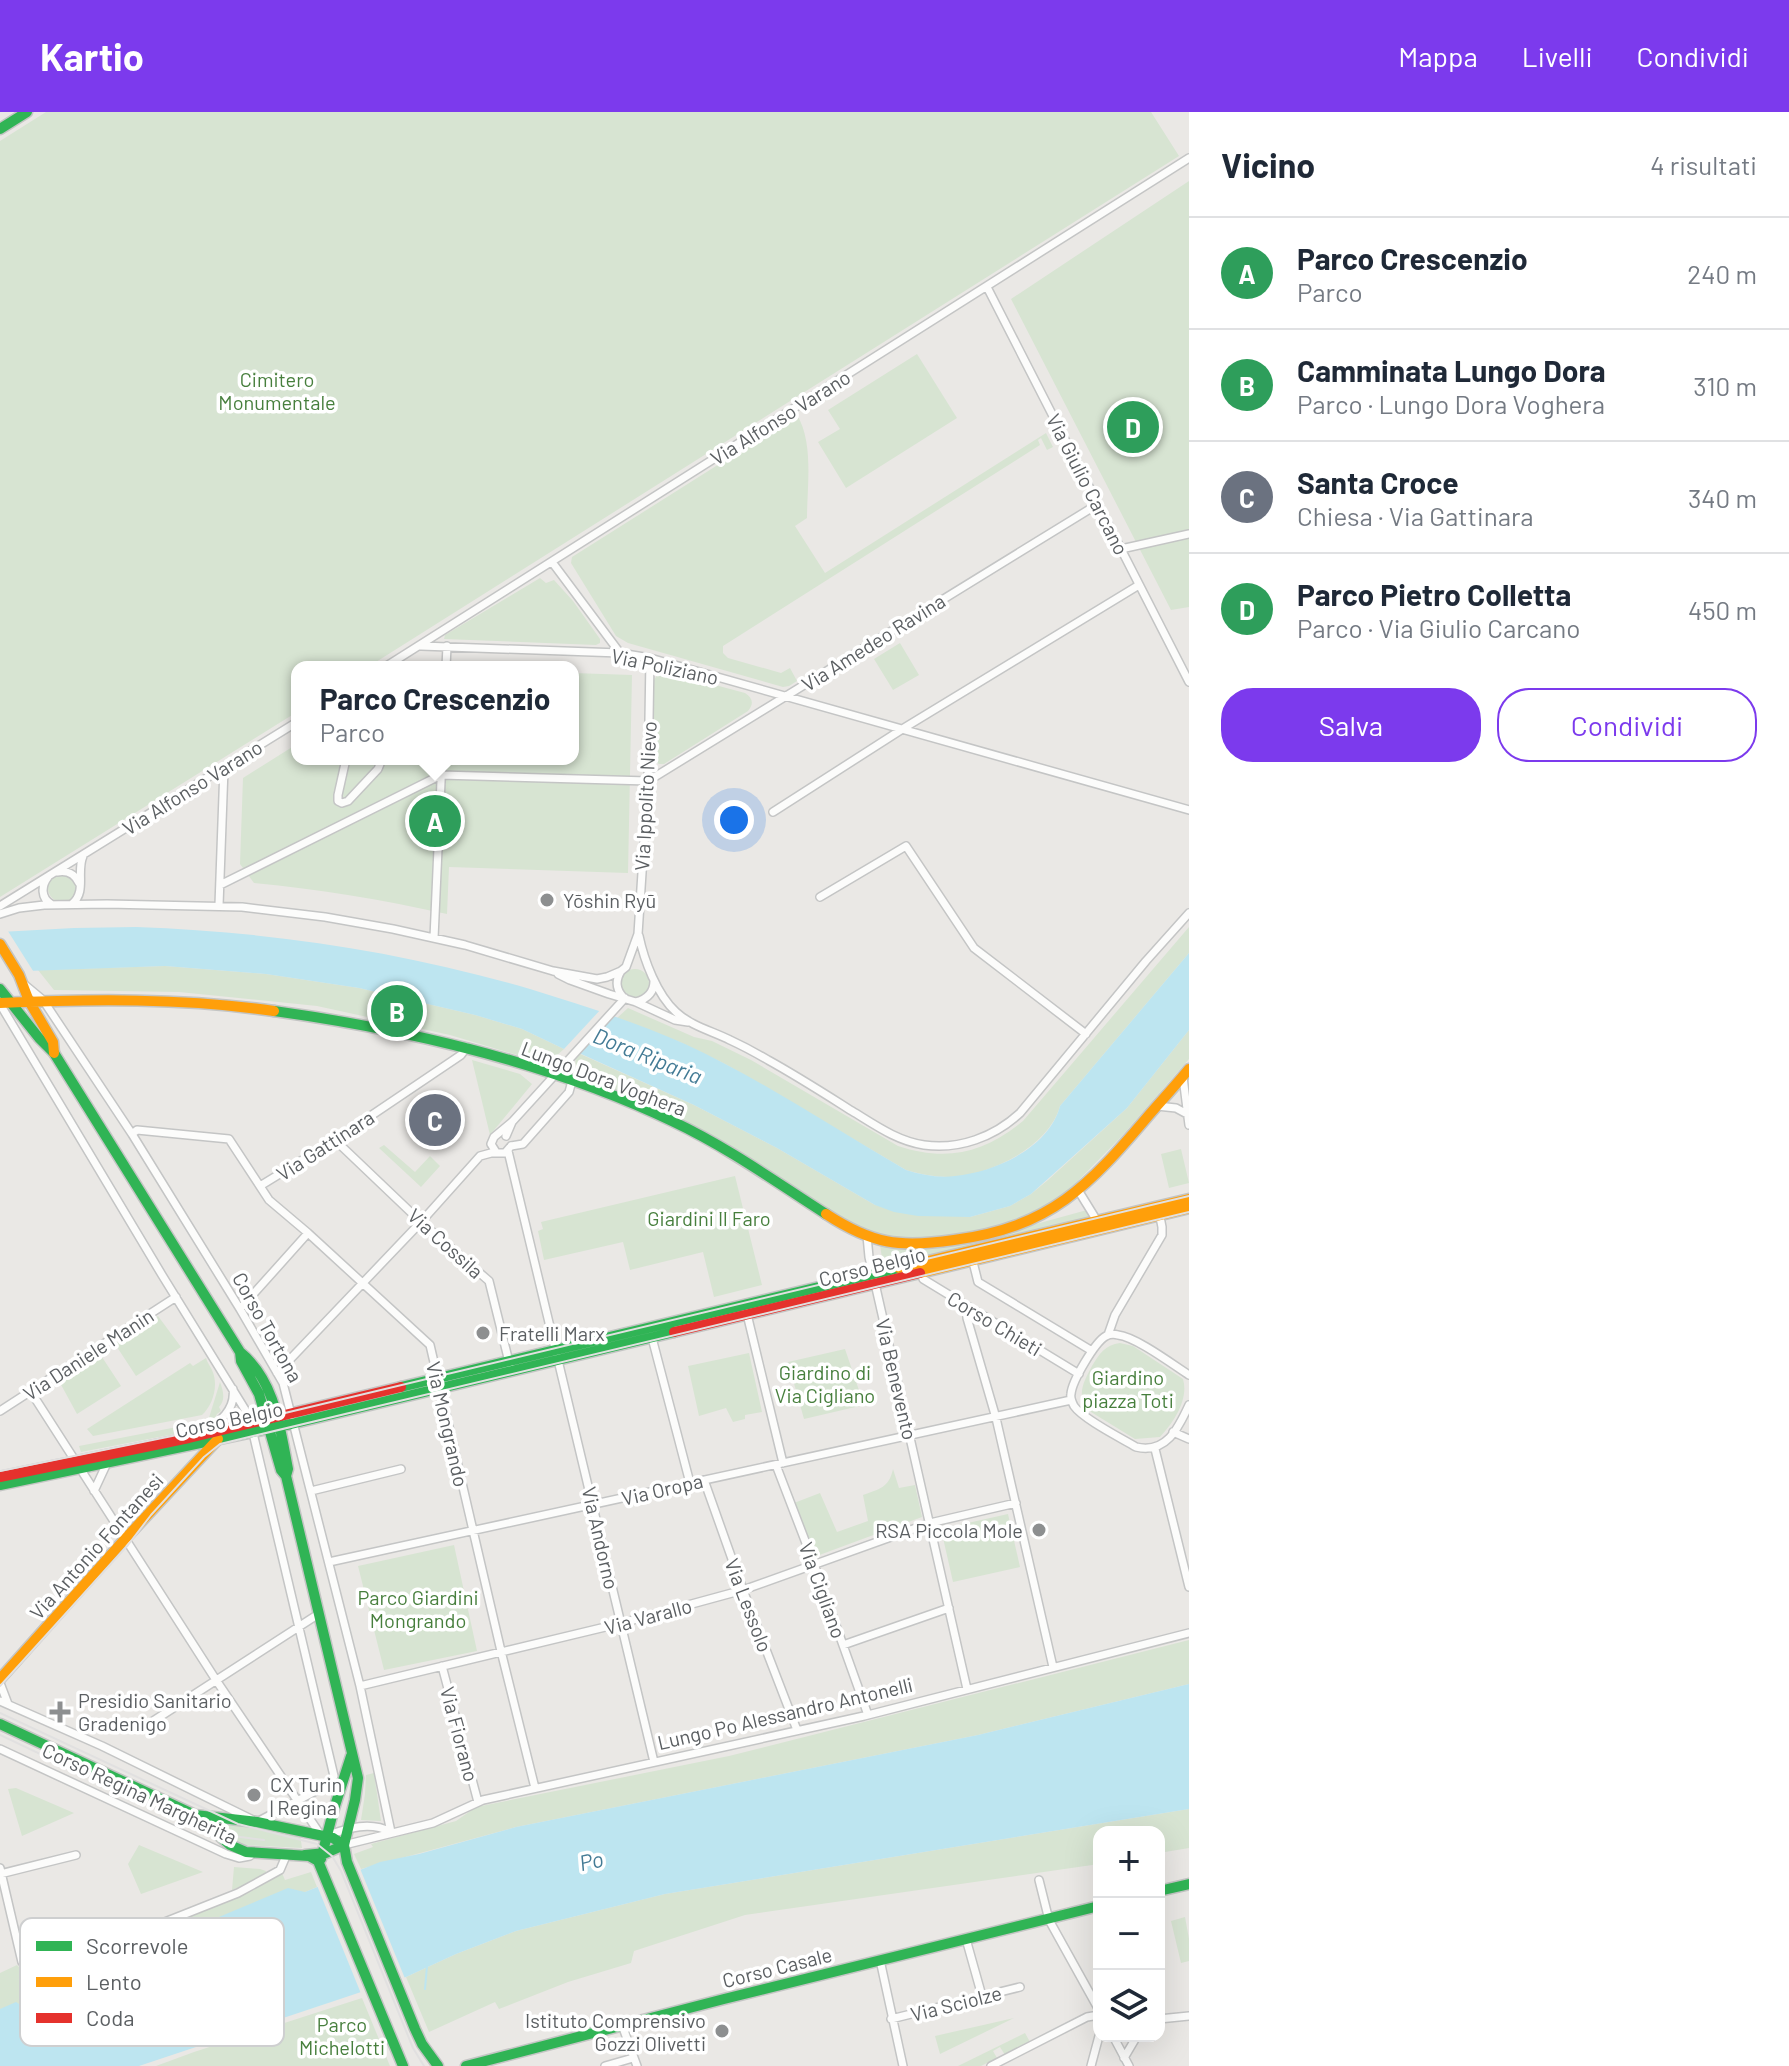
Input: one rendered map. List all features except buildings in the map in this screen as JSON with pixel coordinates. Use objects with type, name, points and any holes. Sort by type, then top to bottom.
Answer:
[{"type":"main road","points":[[0,129],[27,112]]},
{"type":"main road","points":[[0,944],[21,979]]},
{"type":"main road","name":"Corso Tortona","points":[[21,979],[29,1001],[53,1042],[54,1053]]},
{"type":"main road","name":"Corso Tortona","points":[[0,989],[44,1045],[54,1053],[240,1352],[248,1357],[265,1382],[281,1470],[286,1476],[351,1756],[359,1771],[344,1845]]},
{"type":"main road","name":"Lungo Dora Voghera","points":[[0,1003],[43,1000],[176,1002],[255,1008],[349,1021],[467,1047],[572,1081],[660,1116],[693,1132],[850,1228],[883,1242],[897,1244],[936,1242],[987,1233],[1021,1223],[1063,1202],[1106,1164],[1186,1073]]},
{"type":"main road","name":"Corso Belgio","points":[[1159,1211],[1189,1199]]},
{"type":"main road","name":"Corso Belgio","points":[[0,1485],[199,1435],[292,1419],[1159,1211],[1189,1208]]},
{"type":"main road","name":"Corso Belgio","points":[[0,1477],[107,1463],[220,1438],[253,1427]]},
{"type":"main road","name":"Via Antonio Fontanesi","points":[[0,1681],[124,1540],[220,1438]]},
{"type":"main road","name":"Corso Regina Margherita","points":[[0,1724],[195,1815],[230,1845],[246,1852],[303,1856]]},
{"type":"main road","points":[[325,1875],[321,1854],[323,1835],[351,1756]]},
{"type":"main road","name":"Corso Regina Margherita","points":[[195,1815],[257,1822],[323,1835],[344,1845]]},
{"type":"main road","points":[[344,1845],[347,1862],[422,2044],[438,2066]]},
{"type":"main road","name":"Lungo Po Alessandro Antonelli","points":[[303,1856],[333,1851],[344,1845]]},
{"type":"main road","points":[[303,1856],[315,1859],[325,1875],[403,2066]]},
{"type":"main road","points":[[1165,1890],[1189,1884]]},
{"type":"main road","name":"Corso Casale","points":[[466,2066],[1093,1908]]},
{"type":"street","name":"Via Alfonso Varano","points":[[395,661],[1189,158]]},
{"type":"street","name":"Via Giulio Carcano","points":[[987,287],[1189,682]]},
{"type":"street","name":"Via Amedeo Ravina","points":[[648,781],[1098,504]]},
{"type":"street","points":[[1121,549],[1189,534]]},
{"type":"street","points":[[552,562],[620,653]]},
{"type":"street","points":[[773,812],[1139,585]]},
{"type":"street","name":"Via Poliziano","points":[[419,646],[620,653],[650,658],[1189,810]]},
{"type":"street","points":[[446,661],[447,646]]},
{"type":"street","name":"Via Ippolito Nievo","points":[[638,934],[648,781],[650,658]]},
{"type":"street","name":"Via Alfonso Varano","points":[[0,906],[291,726]]},
{"type":"street","points":[[345,765],[338,795],[340,803],[348,801],[381,765]]},
{"type":"street","points":[[434,938],[442,765]]},
{"type":"street","points":[[219,905],[224,768]]},
{"type":"street","points":[[220,885],[441,775],[648,781]]},
{"type":"street","points":[[820,897],[906,846],[974,948],[1086,1034]]},
{"type":"street","points":[[67,905],[77,900],[80,893],[80,863],[87,852]]},
{"type":"street","points":[[57,905],[48,902],[45,897],[44,883],[51,875],[69,872],[80,885]]},
{"type":"street","points":[[0,914],[19,908],[57,905],[219,905],[325,917],[434,938],[553,971],[597,979],[638,965],[651,975],[667,1003],[690,1022],[768,1060],[886,1132],[911,1142],[933,1146],[956,1145],[979,1139],[1012,1121],[1189,913]]},
{"type":"street","points":[[624,998],[617,988],[618,976],[638,934]]},
{"type":"street","points":[[636,1002],[648,997],[654,985],[638,934]]},
{"type":"street","points":[[553,971],[675,1020],[690,1022]]},
{"type":"street","name":"Corso Tortona","points":[[21,979],[43,1000],[132,1134],[283,1383],[360,1686],[391,1832]]},
{"type":"street","points":[[503,1135],[505,1127],[624,998]]},
{"type":"street","points":[[0,1003],[232,1387],[253,1427],[334,1776],[329,1784],[257,1822]]},
{"type":"street","name":"Via Gattinara","points":[[260,1186],[335,1140],[461,1055],[467,1047]]},
{"type":"street","points":[[1186,1073],[1189,1125]]},
{"type":"street","points":[[277,1373],[363,1285],[480,1156],[496,1152],[502,1154],[523,1144],[569,1092],[572,1081]]},
{"type":"street","points":[[1157,1106],[1176,1108],[1187,1114]]},
{"type":"street","name":"Via Mongrando","points":[[132,1134],[137,1130],[229,1139],[269,1200],[430,1345],[535,1788]]},
{"type":"street","points":[[503,1135],[510,1140],[509,1149]]},
{"type":"street","points":[[496,1152],[492,1140],[503,1135]]},
{"type":"street","name":"Via Cossila","points":[[335,1140],[421,1222],[489,1281],[510,1367]]},
{"type":"street","name":"Via Andorno","points":[[509,1149],[654,1762]]},
{"type":"street","points":[[1078,1190],[1099,1225]]},
{"type":"street","points":[[1108,1335],[1110,1324],[1162,1235],[1159,1211]]},
{"type":"street","points":[[240,1309],[308,1233]]},
{"type":"street","name":"Via Benevento","points":[[867,1236],[967,1689]]},
{"type":"street","name":"Corso Chieti","points":[[972,1256],[978,1282],[1092,1351]]},
{"type":"street","name":"Corso Chieti","points":[[921,1268],[923,1279],[1079,1374]]},
{"type":"street","name":"Via Daniele Manin","points":[[0,1411],[176,1297]]},
{"type":"street","points":[[968,1307],[967,1318],[996,1418],[1053,1667]]},
{"type":"street","name":"Via Cigliano","points":[[746,1310],[780,1464],[868,1715]]},
{"type":"street","points":[[651,1333],[690,1483]]},
{"type":"street","points":[[1188,1409],[1162,1445],[1155,1449],[1136,1447],[1084,1415],[1075,1407],[1071,1393],[1092,1351],[1108,1335],[1128,1337],[1189,1375]]},
{"type":"street","points":[[199,1435],[220,1421],[229,1410],[233,1400],[232,1387]]},
{"type":"street","points":[[31,1392],[216,1680],[323,1835]]},
{"type":"street","name":"Via Oropa","points":[[329,1562],[1071,1400]]},
{"type":"street","points":[[1173,1432],[1189,1439]]},
{"type":"street","points":[[1155,1449],[1185,1555],[1189,1587]]},
{"type":"street","points":[[94,1491],[107,1463]]},
{"type":"street","points":[[311,1491],[401,1469]]},
{"type":"street","name":"Via Lessolo","points":[[704,1480],[797,1730]]},
{"type":"street","points":[[930,1523],[1016,1503]]},
{"type":"street","name":"Via Varallo","points":[[360,1686],[622,1623],[743,1590],[930,1523]]},
{"type":"street","points":[[843,1645],[949,1608]]},
{"type":"street","points":[[147,1725],[317,1615]]},
{"type":"street","name":"Lungo Po Alessandro Antonelli","points":[[344,1845],[433,1823],[478,1802],[868,1715],[1189,1633]]},
{"type":"street","name":"Via Fiorano","points":[[442,1666],[478,1802]]},
{"type":"street","name":"Corso Regina Margherita","points":[[0,1681],[4,1703],[102,1746],[257,1822]]},
{"type":"street","name":"Corso Regina Margherita","points":[[0,1749],[226,1854],[239,1858],[276,1855]]},
{"type":"street","name":"Lungo Po Alessandro Antonelli","points":[[323,1835],[361,1826],[380,1827],[391,1832]]},
{"type":"street","points":[[20,1954],[0,1872],[76,1855]]},
{"type":"street","points":[[175,1918],[238,1893],[272,1874],[276,1855]]},
{"type":"street","points":[[1039,1880],[1049,1920],[1093,2002]]},
{"type":"street","points":[[966,1939],[982,1996]]},
{"type":"street","points":[[880,1960],[903,2066]]},
{"type":"street","name":"Via Sciolze","points":[[891,2019],[1020,1987]]},
{"type":"street","points":[[991,2066],[1002,2064],[1093,2015]]},
{"type":"street","points":[[1165,2018],[1189,2016]]},
{"type":"street","points":[[605,2066],[635,2062],[622,2025]]},
{"type":"street","points":[[1091,2066],[1097,2042]]},
{"type":"street","points":[[1116,2042],[1129,2066]]},
{"type":"street","points":[[1124,2058],[1133,2042]]},
{"type":"green space","name":"Cimitero Monumentale","points":[[46,112],[1151,112],[1179,156],[378,661],[291,661],[291,716],[0,897],[0,141]]},
{"type":"green space","points":[[1189,181],[1189,607],[1171,610],[1011,299]]},
{"type":"green space","points":[[917,354],[957,418],[846,488],[818,442],[840,429],[828,410]]},
{"type":"green space","points":[[797,415],[806,438],[808,479],[807,518],[795,526],[825,573],[1046,433],[1053,447],[1047,450],[1041,438],[1038,440],[1040,445],[723,646],[723,653],[728,658],[781,673],[790,668],[797,681],[789,686],[783,687],[628,643],[616,636],[571,563],[572,557]]},
{"type":"green space","points":[[540,578],[546,583],[554,580],[573,601],[600,643],[444,639],[445,635]]},
{"type":"green space","points":[[900,643],[919,675],[893,690],[874,659]]},
{"type":"green space","points":[[663,671],[745,693],[752,704],[748,711],[664,764],[659,764],[651,754],[654,680]]},
{"type":"green space","points":[[579,673],[632,675],[628,873],[449,867],[447,914],[303,888],[254,883],[240,864],[243,778],[291,748],[291,765],[579,765]]},
{"type":"green space","points":[[62,874],[72,878],[76,888],[72,898],[62,902],[52,898],[48,888],[52,878]]},
{"type":"green space","points":[[1189,927],[1189,953],[1060,1106],[1044,1134],[1031,1146],[999,1165],[965,1175],[949,1177],[906,1170],[727,1065],[682,1043],[617,1018],[628,1008],[694,1037],[712,1041],[751,1060],[898,1146],[933,1153],[964,1152],[994,1141],[1023,1121]]},
{"type":"green space","points":[[165,966],[266,974],[359,988],[475,1015],[522,1029],[564,1049],[547,1064],[450,1035],[317,1006],[179,992],[54,990],[38,970]]},
{"type":"green space","points":[[635,969],[645,973],[649,983],[645,993],[635,997],[625,993],[621,983],[625,973]]},
{"type":"green space","points":[[1189,1030],[1189,1059],[1121,1137],[1043,1213],[1003,1233],[1087,1210],[1091,1219],[893,1267],[882,1258],[879,1239],[871,1238],[654,1109],[584,1078],[576,1069],[575,1055],[578,1053],[694,1105],[777,1148],[875,1205],[970,1217],[1010,1206],[1048,1180],[1127,1108]]},
{"type":"green space","points":[[472,1060],[520,1074],[532,1084],[490,1135]]},
{"type":"green space","points":[[384,1145],[415,1172],[430,1156],[440,1166],[421,1187],[379,1148]]},
{"type":"green space","points":[[1181,1149],[1189,1183],[1169,1188],[1161,1154]]},
{"type":"green space","name":"Giardini Il Faro","points":[[735,1176],[762,1285],[714,1297],[703,1252],[630,1270],[623,1242],[544,1260],[538,1231],[543,1229],[541,1222]]},
{"type":"green space","points":[[158,1316],[181,1347],[136,1376],[115,1344]]},
{"type":"green space","name":"Giardino piazza Toti","points":[[1120,1343],[1133,1346],[1183,1379],[1182,1402],[1160,1437],[1135,1439],[1091,1412],[1083,1401],[1084,1384],[1100,1354]]},
{"type":"green space","name":"Giardino di Via Cigliano","points":[[845,1349],[864,1405],[804,1419],[788,1362]]},
{"type":"green space","points":[[749,1353],[762,1412],[745,1415],[745,1419],[733,1422],[726,1408],[699,1416],[688,1366]]},
{"type":"green space","points":[[100,1354],[121,1386],[77,1414],[59,1381]]},
{"type":"green space","points":[[206,1358],[214,1376],[215,1388],[212,1400],[202,1415],[93,1436],[87,1429],[190,1363],[193,1366]]},
{"type":"green space","points":[[220,1382],[223,1395],[219,1407],[221,1411],[206,1428],[81,1452],[79,1446],[208,1421]]},
{"type":"green space","points":[[893,1469],[899,1488],[915,1485],[922,1517],[814,1557],[794,1503],[820,1493],[837,1532],[868,1521],[863,1495],[886,1484]]},
{"type":"green space","points":[[1008,1514],[1020,1567],[953,1582],[941,1529]]},
{"type":"green space","name":"Parco Giardini Mongrando","points":[[454,1545],[477,1651],[384,1670],[358,1566]]},
{"type":"green space","points":[[1189,1640],[1189,1684],[978,1735],[516,1827],[361,1869],[354,1854],[373,1847],[371,1844],[456,1821],[476,1807],[729,1756]]},
{"type":"green space","points":[[374,1773],[381,1821],[361,1820],[366,1775]]},
{"type":"green space","points":[[16,1788],[74,1813],[22,1836],[8,1789]]},
{"type":"green space","points":[[1189,1809],[1189,1848],[1165,1852],[1165,1826],[1093,1826],[1093,1865],[745,1915],[634,1951],[631,1963],[568,1982],[499,2009],[495,2002],[429,2032],[406,1977],[516,1931],[665,1894]]},
{"type":"green space","points":[[209,1819],[300,1834],[302,1848],[244,1845],[231,1840]]},
{"type":"green space","points":[[139,1845],[203,1872],[141,1894],[128,1864]]},
{"type":"green space","points":[[234,1867],[260,1869],[266,1871],[265,1876],[232,1890]]},
{"type":"green space","points":[[281,1871],[285,1880],[311,1872],[317,1887],[243,1918],[172,1918]]},
{"type":"green space","points":[[1185,1917],[1189,1961],[1181,1963],[1171,1921]]},
{"type":"green space","points":[[17,1965],[20,1968],[20,2012],[0,2020],[0,1973]]},
{"type":"green space","name":"Parco Michelotti","points":[[362,1998],[390,2066],[156,2066],[213,2046],[284,2046],[284,2023]]},
{"type":"green space","points":[[1014,2018],[940,2054],[935,2036]]},
{"type":"green space","points":[[1025,2033],[1030,2042],[1005,2055],[1000,2047],[993,2051],[997,2058],[981,2066],[958,2066]]},
{"type":"water","name":"Dora Riparia","points":[[136,927],[237,933],[384,954],[550,995],[685,1044],[769,1088],[906,1170],[924,1175],[971,1174],[1003,1163],[1032,1146],[1045,1134],[1060,1106],[1189,953],[1189,1030],[1127,1108],[1031,1194],[1010,1206],[970,1217],[918,1216],[875,1205],[777,1148],[694,1105],[522,1029],[475,1015],[359,988],[266,974],[165,966],[0,972],[0,932]]},
{"type":"water","name":"Po","points":[[1189,1684],[1189,1809],[665,1894],[516,1931],[406,1977],[284,2018],[284,1918],[216,1918],[288,1888],[305,1892],[380,1862],[516,1827],[978,1735]]},
{"type":"water","points":[[16,2002],[20,2005],[20,2046],[199,2046],[139,2066],[0,2066],[0,2009]]},
{"type":"pier","points":[[0,928],[6,928],[35,974],[0,976]]},
{"type":"pier","points":[[602,1008],[617,1014],[575,1055],[564,1049]]},
{"type":"pier","points":[[359,1866],[406,1981],[362,1996],[316,1883]]},
{"type":"waterway","points":[[425,1989],[427,1966]]},
{"type":"tram line","points":[[0,1471],[285,1413],[1189,1196]]},
{"type":"tram line","points":[[0,1686],[128,1545],[151,1515],[204,1457],[220,1444],[1189,1212]]},
{"type":"tram line","points":[[0,1713],[238,1824],[317,1844],[332,1856],[341,1871],[413,2048],[424,2066]]},
{"type":"tram line","points":[[0,1735],[192,1826],[225,1835],[264,1840]]},
{"type":"traffic: fast","points":[[0,129],[27,112]]},
{"type":"traffic: fast","points":[[0,989],[54,1053],[240,1352],[241,1361],[259,1394],[281,1470],[286,1476]]},
{"type":"traffic: fast","points":[[274,1011],[428,1039],[578,1082],[627,1101],[713,1142],[826,1214]]},
{"type":"traffic: fast","points":[[401,1387],[899,1268]]},
{"type":"traffic: fast","points":[[0,1485],[291,1424],[674,1332]]},
{"type":"traffic: fast","points":[[240,1352],[261,1376],[279,1421],[288,1469],[286,1476],[358,1778],[344,1845],[326,1853],[305,1855]]},
{"type":"traffic: fast","points":[[0,1724],[195,1815],[257,1822],[333,1838],[344,1845],[347,1862],[415,2029],[438,2066]]},
{"type":"traffic: fast","points":[[321,1859],[351,1756]]},
{"type":"traffic: fast","points":[[198,1817],[230,1845],[246,1852],[309,1856],[318,1861],[403,2066]]},
{"type":"traffic: fast","points":[[1165,1890],[1189,1884]]},
{"type":"traffic: fast","points":[[466,2066],[1093,1907]]},
{"type":"traffic: slow","points":[[0,944],[53,1042],[54,1053]]},
{"type":"traffic: slow","points":[[0,1003],[137,1001],[274,1011]]},
{"type":"traffic: slow","points":[[826,1214],[872,1238],[917,1244],[988,1234],[1017,1225],[1042,1214],[1086,1183],[1189,1069]]},
{"type":"traffic: slow","points":[[899,1268],[1189,1199]]},
{"type":"traffic: slow","points":[[920,1273],[1189,1208]]},
{"type":"traffic: slow","points":[[0,1679],[218,1439]]},
{"type":"traffic: jam","points":[[674,1332],[920,1273]]},
{"type":"traffic: jam","points":[[0,1477],[189,1438],[401,1387]]},
{"type":"place","name":"Parco Pietro Colletta","points":[[1133,427]]},
{"type":"place","name":"Parco Crescenzio","points":[[435,821]]},
{"type":"place","name":"Yōshin Ryū","points":[[547,900]]},
{"type":"place","name":"Camminata Lungo Dora","points":[[397,1011]]},
{"type":"place","name":"Santa Croce","points":[[435,1120]]},
{"type":"place","name":"Fratelli Marx","points":[[483,1333]]},
{"type":"place","name":"RSA Piccola Mole","points":[[1039,1530]]},
{"type":"place","name":"Presidio Sanitario Gradenigo","points":[[60,1712]]},
{"type":"place","name":"CX Turin | Regina","points":[[254,1795]]},
{"type":"place","name":"Istituto Comprensivo Gozzi Olivetti","points":[[722,2031]]}]
